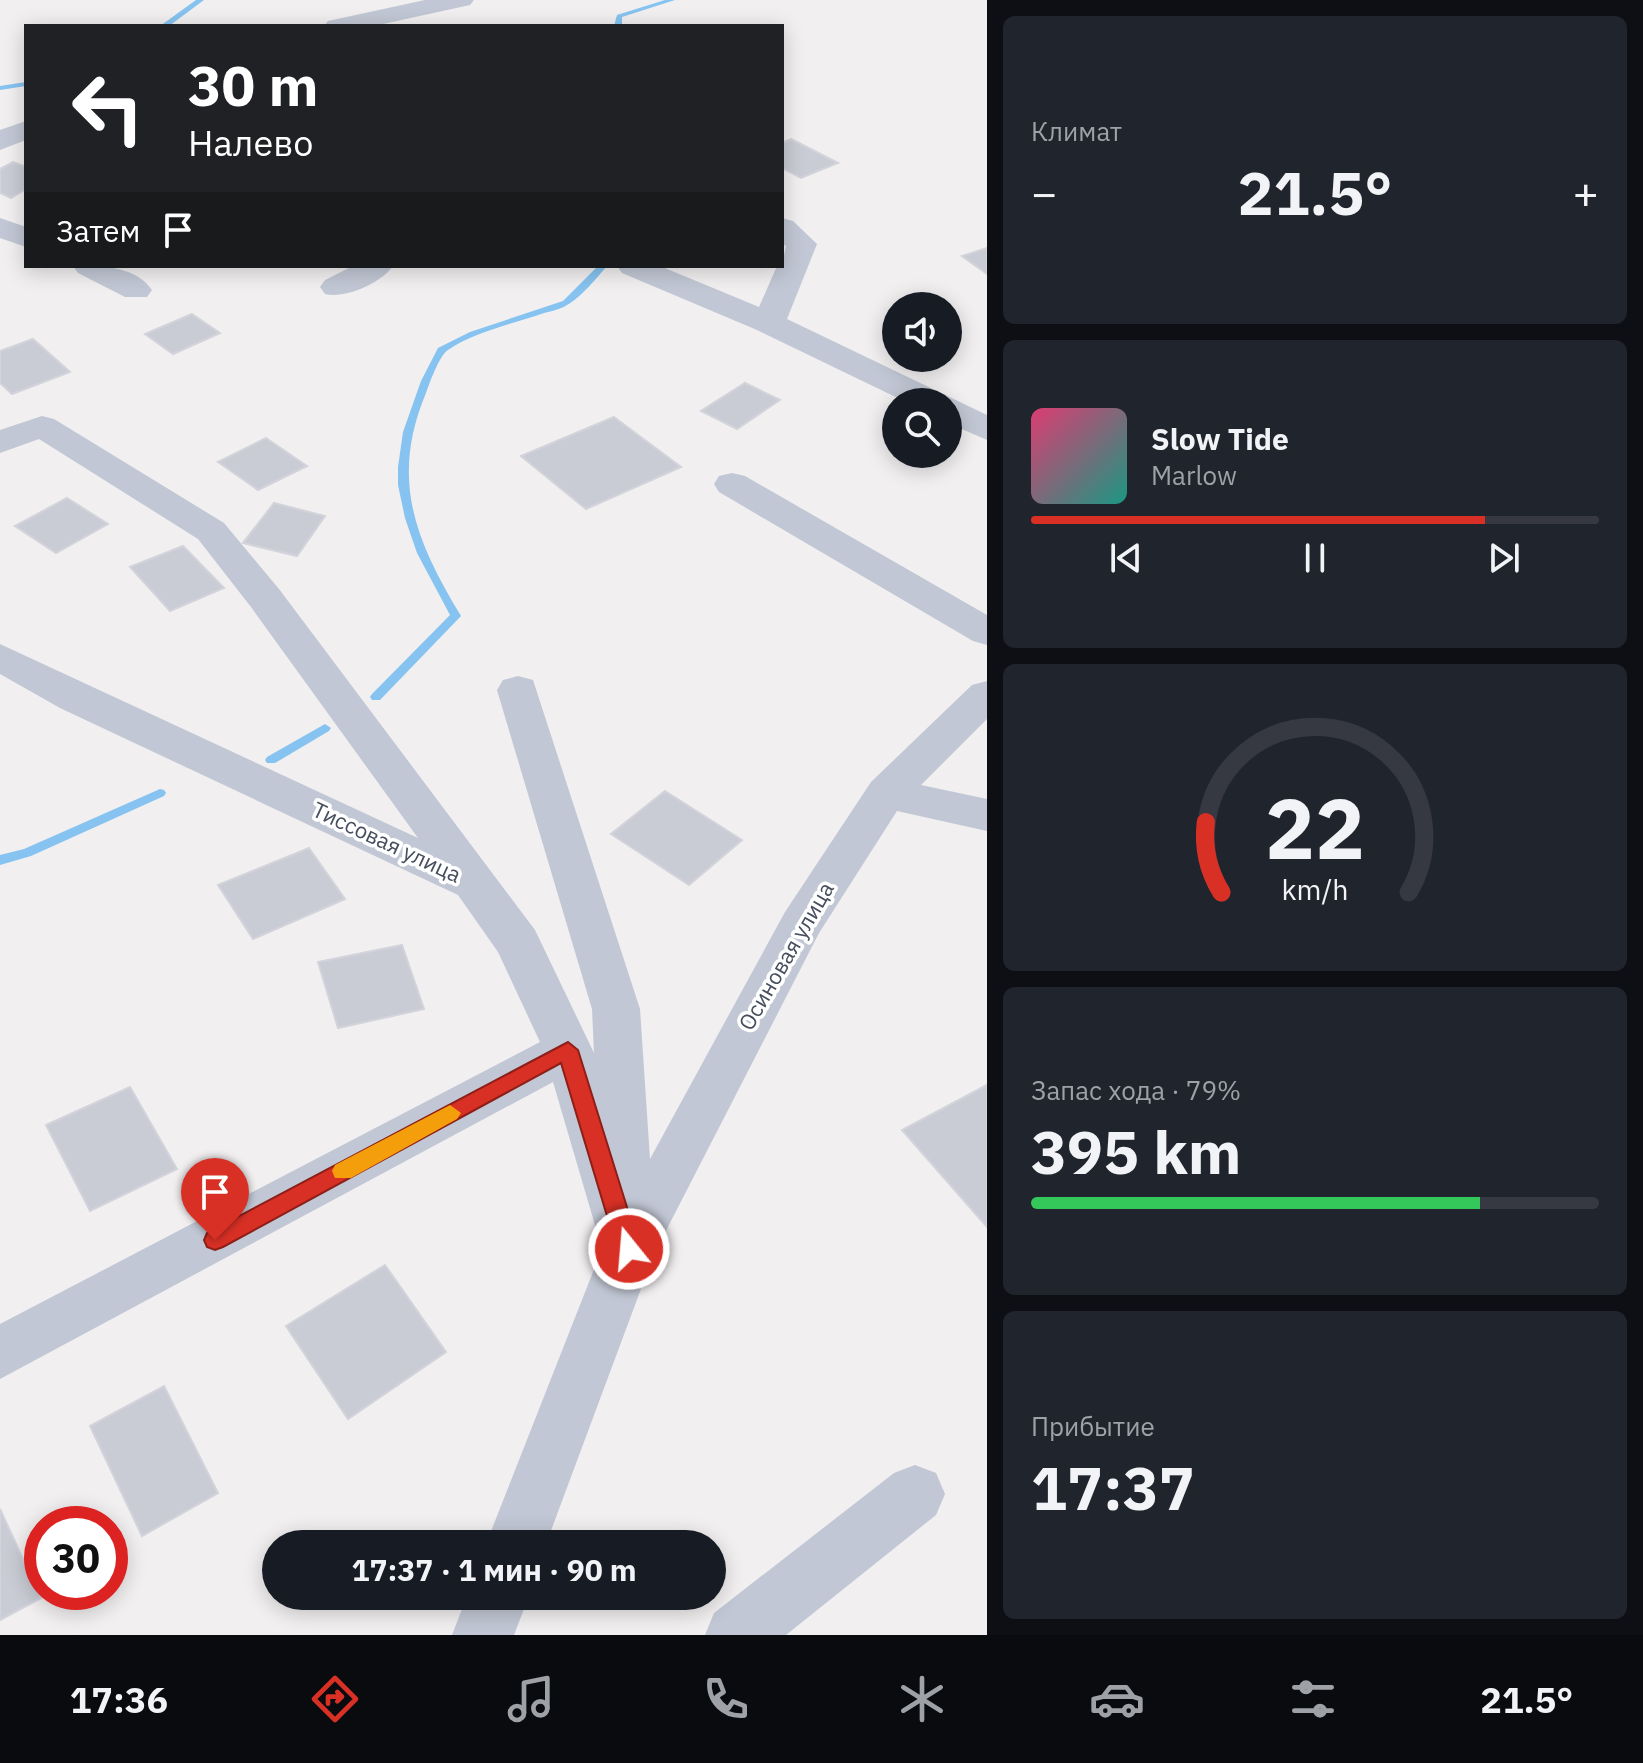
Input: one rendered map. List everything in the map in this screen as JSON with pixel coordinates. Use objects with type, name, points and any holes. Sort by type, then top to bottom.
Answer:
[{"type":"street","points":[[347,24],[461,0]]},
{"type":"street","points":[[0,141],[24,130]]},
{"type":"street","points":[[0,227],[24,237]]},
{"type":"street","points":[[769,323],[802,244],[784,229]]},
{"type":"street","points":[[93,268],[136,290]]},
{"type":"street","points":[[336,287],[373,268]]},
{"type":"street","points":[[638,268],[769,323],[904,388]]},
{"type":"street","points":[[962,416],[987,429]]},
{"type":"street","points":[[0,442],[42,426],[211,531],[474,883]]},
{"type":"street","points":[[732,484],[987,632]]},
{"type":"street","name":"Тиссовая улица","points":[[0,657],[75,698],[474,883],[518,943],[568,1050],[629,1249]]},
{"type":"street","points":[[518,690],[616,1009],[629,1249],[521,1530]]},
{"type":"street","name":"Осиновая улица","points":[[629,1249],[801,924],[886,793],[987,695]]},
{"type":"street","points":[[886,793],[987,815]]},
{"type":"street","points":[[0,1353],[568,1050]]},
{"type":"street","points":[[736,1635],[915,1494]]},
{"type":"street","points":[[483,1635],[493,1610]]},
{"type":"building","points":[[791,139],[838,163],[801,178],[784,169],[784,142]]},
{"type":"building","points":[[13,162],[24,166],[24,190],[11,198],[0,193],[0,169]]},
{"type":"building","points":[[987,248],[987,274],[962,256]]},
{"type":"building","points":[[192,314],[220,333],[173,354],[145,334]]},
{"type":"building","points":[[33,339],[70,372],[12,394],[0,383],[0,351]]},
{"type":"building","points":[[745,383],[780,400],[737,429],[701,411]]},
{"type":"building","points":[[614,417],[681,467],[586,509],[521,456]]},
{"type":"building","points":[[266,438],[307,466],[258,490],[218,462]]},
{"type":"building","points":[[67,498],[108,524],[56,553],[15,526]]},
{"type":"building","points":[[274,503],[325,516],[297,556],[243,543]]},
{"type":"building","points":[[183,546],[224,588],[170,611],[130,567]]},
{"type":"building","points":[[665,791],[742,840],[689,885],[611,834]]},
{"type":"building","points":[[309,848],[345,899],[253,939],[218,885]]},
{"type":"building","points":[[402,945],[424,1009],[338,1028],[318,962]]},
{"type":"building","points":[[987,1085],[987,1227],[902,1130]]},
{"type":"building","points":[[130,1087],[177,1169],[90,1211],[46,1125]]},
{"type":"building","points":[[385,1265],[446,1352],[348,1419],[286,1326]]},
{"type":"building","points":[[164,1386],[218,1493],[142,1536],[90,1426]]},
{"type":"building","points":[[0,1509],[24,1561],[24,1607],[0,1620]]},
{"type":"waterway","points":[[167,24],[201,0]]},
{"type":"waterway","points":[[618,24],[619,16],[672,0]]},
{"type":"waterway","points":[[0,88],[24,84]]},
{"type":"waterway","points":[[376,697],[456,616],[422,553],[403,485],[408,432],[419,398],[441,350],[473,334],[566,303],[601,268]]},
{"type":"waterway","points":[[271,760],[325,728]]},
{"type":"waterway","points":[[0,860],[27,853],[160,793]]},
{"type":"slow traffic","points":[[343,1171],[450,1113]]},
{"type":"route","points":[[215,1240],[568,1050],[629,1249]]}]
